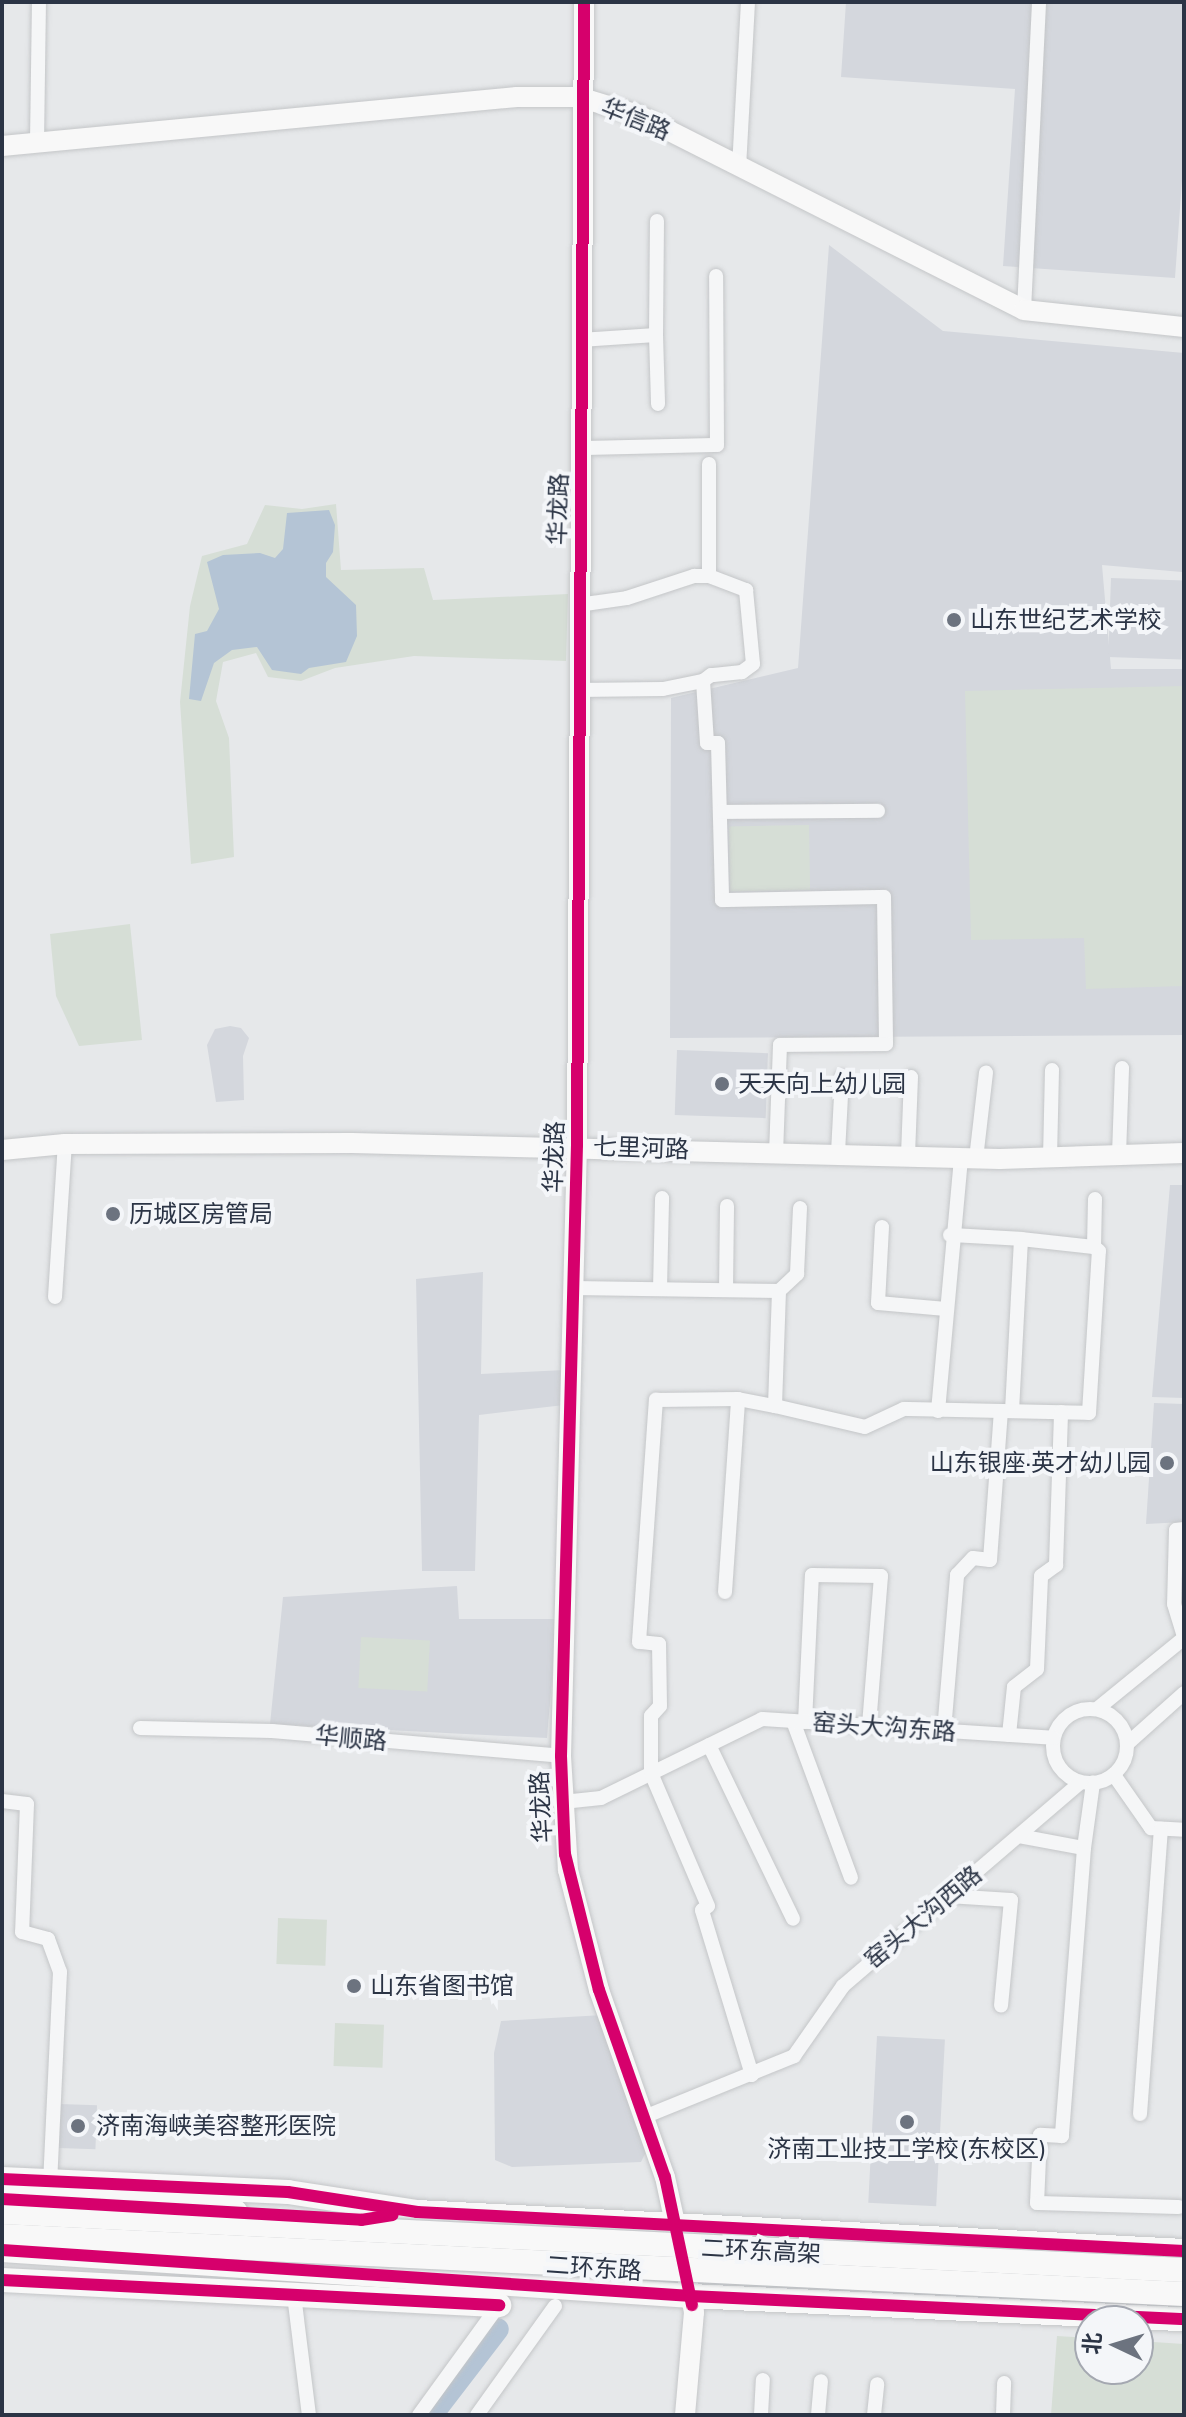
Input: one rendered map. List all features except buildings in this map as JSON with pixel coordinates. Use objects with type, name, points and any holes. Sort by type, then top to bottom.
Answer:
[{"type":"highway","name":"二环东路","points":[[2,2179],[288,2192],[417,2212],[1184,2251]]},
{"type":"highway","points":[[2,2189],[327,2211],[417,2212]]},
{"type":"highway","name":"二环东路","points":[[2,2199],[361,2220],[417,2212]]},
{"type":"highway","name":"二环东高架","points":[[2,2212],[1184,2270]]},
{"type":"highway","name":"二环东高架","points":[[2,2236],[1184,2294]]},
{"type":"highway","name":"二环东路","points":[[2,2250],[399,2277],[500,2295]]},
{"type":"highway","points":[[2,2261],[320,2279],[399,2277]]},
{"type":"highway","name":"二环东路","points":[[2,2280],[294,2295],[558,2296],[1184,2319]]},
{"type":"main road","name":"华龙路","points":[[584,2],[579,97],[582,448],[578,605],[577,1145],[561,1756],[568,1870],[599,1990],[644,2117],[675,2225],[692,2300],[683,2415]]},
{"type":"main road","name":"华信路","points":[[2,146],[517,97],[579,97],[638,115],[1024,310],[1184,327]]},
{"type":"main road","name":"七里河路","points":[[2,1150],[65,1144],[577,1145],[969,1158],[1184,1153]]},
{"type":"street","points":[[37,143],[39,2]]},
{"type":"street","points":[[739,168],[748,2]]},
{"type":"street","points":[[1024,310],[1039,2]]},
{"type":"street","points":[[657,221],[658,404]]},
{"type":"street","points":[[582,448],[717,445],[716,276]]},
{"type":"street","points":[[580,340],[656,335]]},
{"type":"street","points":[[709,464],[709,576]]},
{"type":"street","points":[[578,605],[627,598],[683,578],[709,576],[746,590],[753,664],[742,672],[711,675],[703,681],[663,689],[578,690]]},
{"type":"street","points":[[703,681],[707,743],[718,743],[722,900],[884,897],[886,1044],[780,1045],[776,1152]]},
{"type":"street","points":[[720,812],[878,811]]},
{"type":"street","points":[[1119,1155],[1122,1068]]},
{"type":"street","points":[[1050,1158],[1052,1070]]},
{"type":"street","points":[[938,1411],[950,1235],[986,1073]]},
{"type":"street","points":[[838,1153],[842,1077]]},
{"type":"street","points":[[908,1155],[911,1077]]},
{"type":"street","points":[[55,1297],[65,1144]]},
{"type":"street","points":[[660,1289],[662,1198]]},
{"type":"street","points":[[1094,1247],[1095,1199]]},
{"type":"street","points":[[726,1290],[727,1206]]},
{"type":"street","points":[[573,1288],[779,1291],[797,1274],[800,1208]]},
{"type":"street","points":[[882,1227],[878,1303],[946,1309]]},
{"type":"street","points":[[752,2075],[702,1910],[708,1906],[651,1773],[651,1716],[660,1706],[659,1644],[639,1642],[656,1400],[738,1399],[865,1427],[904,1409],[1089,1413],[1099,1251],[1094,1247],[1021,1239],[950,1235]]},
{"type":"street","points":[[944,1731],[957,1575],[973,1558],[990,1560],[1021,1239]]},
{"type":"street","points":[[775,1406],[779,1291]]},
{"type":"street","points":[[725,1592],[738,1399]]},
{"type":"street","points":[[1009,1735],[1014,1687],[1037,1669],[1041,1576],[1056,1565],[1061,1412]]},
{"type":"street","points":[[1179,2207],[1037,2203],[1040,2135],[1062,2136],[1087,1783],[1056,1761],[1053,1738],[1075,1712],[1097,1709],[1184,1637],[1174,1604],[1176,1530],[1184,1529]]},
{"type":"street","points":[[851,1878],[799,1721],[812,1575],[881,1576],[869,1726]]},
{"type":"street","points":[[1184,1693],[1127,1744],[1114,1775],[1151,1828],[1184,1830]]},
{"type":"street","points":[[1097,1709],[1118,1721],[1127,1744]]},
{"type":"street","name":"窑头大沟东路","points":[[563,1802],[601,1798],[762,1719],[1053,1738]]},
{"type":"street","name":"华顺路","points":[[140,1728],[272,1731],[561,1756]]},
{"type":"street","points":[[709,1745],[793,1919]]},
{"type":"street","name":"窑头大沟西路","points":[[644,2117],[794,2056],[843,1986],[1019,1836],[1087,1783],[1114,1775]]},
{"type":"street","points":[[2,1801],[27,1804],[22,1932],[48,1939],[60,1972],[50,2182]]},
{"type":"street","points":[[1140,2114],[1161,1829]]},
{"type":"street","points":[[1019,1836],[1084,1848]]},
{"type":"street","points":[[948,1896],[1011,1900],[1001,2006]]},
{"type":"street","points":[[294,2295],[309,2415]]},
{"type":"street","points":[[419,2415],[500,2295]]},
{"type":"street","points":[[477,2415],[558,2296]]},
{"type":"street","points":[[761,2415],[763,2380]]},
{"type":"street","points":[[818,2415],[821,2381]]},
{"type":"street","points":[[1003,2415],[1004,2383]]},
{"type":"street","points":[[874,2415],[877,2384]]},
{"type":"shaded area","points":[[846,2],[1184,2],[1184,153],[1175,278],[1003,266],[1015,89],[841,77]]},
{"type":"shaded area","name":"山东世纪艺术学校","points":[[829,245],[943,331],[1184,353],[1182,572],[1102,565],[1111,669],[1184,669],[1184,1035],[670,1038],[671,698],[798,668]]},
{"type":"shaded area","points":[[336,504],[341,570],[424,568],[433,600],[568,594],[566,661],[414,656],[335,668],[301,681],[268,677],[256,653],[223,662],[216,701],[229,738],[234,857],[191,864],[180,702],[190,606],[202,556],[247,544],[265,505],[302,509]]},
{"type":"shaded area","points":[[1111,578],[1184,581],[1181,659],[1108,657]]},
{"type":"shaded area","points":[[1184,686],[1184,986],[1086,989],[1084,938],[971,940],[965,691]]},
{"type":"shaded area","points":[[809,825],[810,890],[730,891],[729,826]]},
{"type":"shaded area","points":[[130,924],[142,1040],[79,1046],[56,996],[50,934]]},
{"type":"shaded area","points":[[230,1026],[241,1028],[249,1038],[243,1056],[244,1100],[216,1102],[207,1045],[215,1029]]},
{"type":"shaded area","name":"天天向上幼儿园","points":[[677,1050],[768,1053],[766,1118],[675,1115]]},
{"type":"shaded area","points":[[1170,1185],[1184,1185],[1184,1398],[1152,1397]]},
{"type":"shaded area","points":[[483,1272],[481,1374],[565,1370],[564,1405],[479,1415],[475,1571],[422,1571],[416,1279]]},
{"type":"shaded area","name":"山东银座·英才幼儿园","points":[[1154,1403],[1184,1404],[1184,1522],[1146,1524]]},
{"type":"shaded area","points":[[457,1586],[459,1619],[557,1619],[547,1738],[270,1724],[283,1597]]},
{"type":"shaded area","points":[[361,1637],[430,1641],[427,1692],[358,1688]]},
{"type":"shaded area","points":[[278,1918],[327,1920],[325,1966],[276,1964]]},
{"type":"shaded area","points":[[603,2015],[648,2148],[641,2162],[512,2167],[495,2160],[494,2053],[501,2021]]},
{"type":"shaded area","points":[[335,2023],[384,2025],[382,2068],[333,2066]]},
{"type":"shaded area","name":"济南工业技工学校(东校区)","points":[[877,2036],[945,2040],[936,2206],[868,2203]]},
{"type":"shaded area","name":"济南海峡美容整形医院","points":[[60,2104],[97,2105],[95,2149],[58,2148]]},
{"type":"shaded area","points":[[1057,2336],[1074,2337],[1074,2385],[1154,2385],[1154,2342],[1184,2344],[1184,2415],[1051,2415]]},
{"type":"water","points":[[329,510],[335,525],[333,552],[326,563],[326,577],[356,605],[357,636],[346,662],[309,668],[301,674],[272,670],[257,647],[232,650],[214,663],[201,701],[189,699],[195,634],[207,631],[219,609],[207,562],[223,555],[260,553],[275,558],[283,549],[287,513]]},
{"type":"waterway","points":[[432,2415],[498,2329]]},
{"type":"cycle path","points":[[584,2],[577,1145],[561,1756],[565,1854],[599,1990],[665,2177],[692,2305]]},
{"type":"cycle path","points":[[2,2179],[288,2192],[417,2212],[1184,2251]]},
{"type":"cycle path","points":[[2,2199],[361,2220],[393,2215]]},
{"type":"cycle path","points":[[2,2250],[691,2296],[1184,2319]]},
{"type":"cycle path","points":[[2,2280],[499,2305]]},
{"type":"place","name":"山东世纪艺术学校","points":[[954,620]]},
{"type":"place","name":"天天向上幼儿园","points":[[722,1084]]},
{"type":"place","name":"历城区房管局","points":[[113,1214]]},
{"type":"place","name":"山东银座·英才幼儿园","points":[[1167,1463]]},
{"type":"place","name":"山东省图书馆","points":[[354,1986]]},
{"type":"place","name":"济南工业技工学校(东校区)","points":[[907,2122]]},
{"type":"place","name":"济南海峡美容整形医院","points":[[78,2126]]}]
